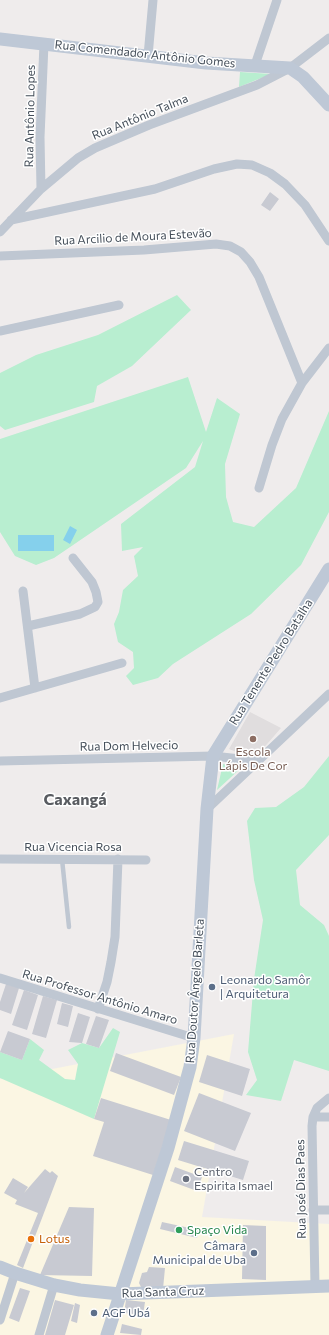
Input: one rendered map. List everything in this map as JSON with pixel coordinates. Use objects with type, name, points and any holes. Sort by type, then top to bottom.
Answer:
[{"type":"street","points":[[148,56],[153,0]]},
{"type":"street","points":[[255,65],[277,0]]},
{"type":"street","name":"Rua Antônio Talma","points":[[0,232],[41,189],[78,158],[95,148],[149,125],[257,85],[290,68],[329,38]]},
{"type":"street","name":"Rua Comendador Antônio Gomes","points":[[0,39],[206,63],[290,68]]},
{"type":"street","name":"Rua Antônio Lopes","points":[[41,189],[40,137],[44,44]]},
{"type":"street","points":[[290,68],[303,77],[329,105]]},
{"type":"street","points":[[11,220],[128,196],[214,169],[237,164],[252,165],[270,173],[285,184],[305,205],[329,241]]},
{"type":"street","name":"Rua Arcilio de Moura Estevão","points":[[0,256],[144,250],[216,244],[230,246],[241,252],[250,262],[259,277],[302,383]]},
{"type":"street","points":[[0,331],[119,305]]},
{"type":"street","points":[[259,488],[272,445],[282,419],[302,383],[329,348]]},
{"type":"street","points":[[28,626],[80,614],[95,607],[98,602],[92,582],[73,558]]},
{"type":"street","name":"Rua Tenente Pedro Batalha","points":[[213,756],[329,569]]},
{"type":"street","points":[[23,591],[35,688]]},
{"type":"street","points":[[0,698],[122,663]]},
{"type":"street","points":[[208,809],[329,694]]},
{"type":"street","name":"Rua Dom Helvecio","points":[[0,761],[213,756],[258,761]]},
{"type":"street","name":"Rua Doutor Ângelo Barleta","points":[[107,1335],[168,1148],[183,1097],[194,1038],[208,809],[213,756]]},
{"type":"street","name":"Rua Vicencia Rosa","points":[[0,859],[146,860]]},
{"type":"street","points":[[98,1009],[107,982],[112,956],[118,859]]},
{"type":"street","name":"Rua Professor Antônio Amaro","points":[[0,978],[194,1038]]},
{"type":"street","points":[[329,1098],[317,1108],[313,1117],[329,1117]]},
{"type":"street","name":"Rua José Dias Paes","points":[[313,1117],[315,1286]]},
{"type":"street","points":[[313,1210],[329,1210]]},
{"type":"street","name":"Rua Santa Cruz","points":[[0,1267],[54,1285],[80,1290],[120,1294],[329,1286]]},
{"type":"street","points":[[0,1320],[15,1273]]},
{"type":"street","points":[[39,1335],[54,1285]]},
{"type":"lane","points":[[62,859],[69,927]]},
{"type":"shaded area","name":"Escola Lápis De Cor","points":[[250,712],[281,728],[254,759],[229,749]]},
{"type":"shaded area","points":[[234,1034],[202,1217],[329,1224],[329,1335],[0,1335],[0,1079]]},
{"type":"green space","points":[[240,72],[271,74],[239,87]]},
{"type":"green space","points":[[177,295],[191,310],[132,366],[97,386],[94,402],[5,430],[0,426],[0,373],[36,355],[98,335]]},
{"type":"green space","points":[[188,377],[206,432],[217,398],[240,414],[225,464],[226,497],[233,522],[254,527],[296,488],[329,411],[329,512],[301,565],[251,614],[173,664],[158,678],[133,685],[126,676],[134,668],[133,652],[118,642],[114,624],[119,612],[123,590],[138,576],[134,556],[143,547],[122,551],[121,524],[195,467],[203,441],[186,468],[54,558],[36,565],[15,556],[0,532],[0,439]]},
{"type":"green space","points":[[329,756],[329,835],[296,870],[300,905],[324,925],[329,936],[329,1071],[294,1060],[281,1101],[246,1095],[257,1080],[248,1052],[254,979],[263,920],[254,880],[247,821],[255,808],[276,807],[304,787]]},
{"type":"green space","points":[[223,764],[241,768],[217,790]]},
{"type":"green space","points":[[113,1028],[120,1032],[94,1119],[0,1078],[0,1052],[22,1060],[30,1039],[44,1050],[39,1060],[65,1079],[75,1080],[78,1064],[68,1050],[82,1043],[99,1048]]},
{"type":"water","points":[[70,526],[77,530],[70,544],[63,540]]},
{"type":"water","points":[[18,535],[54,535],[54,551],[18,551]]},
{"type":"building","points":[[270,192],[279,199],[270,211],[261,205]]},
{"type":"building","points":[[6,984],[19,988],[11,1014],[0,1010],[0,1002]]},
{"type":"building","points":[[24,990],[38,995],[27,1030],[12,1025]]},
{"type":"building","points":[[43,996],[57,1000],[46,1038],[32,1034]]},
{"type":"building","points":[[62,1003],[73,1006],[68,1027],[57,1024]]},
{"type":"building","points":[[78,1013],[90,1017],[82,1043],[69,1042]]},
{"type":"building","points":[[96,1016],[109,1020],[99,1048],[86,1044]]},
{"type":"building","points":[[8,1031],[30,1039],[22,1060],[0,1052]]},
{"type":"building","points":[[116,1053],[181,1077],[174,1095],[110,1071]]},
{"type":"building","points":[[207,1055],[250,1069],[242,1096],[199,1082]]},
{"type":"building","points":[[199,1093],[251,1113],[235,1151],[184,1131]]},
{"type":"building","points":[[101,1098],[171,1120],[153,1175],[93,1156],[104,1122],[94,1119]]},
{"type":"building","points":[[184,1141],[249,1161],[243,1180],[178,1160]]},
{"type":"building","name":"Centro Espirita Ismael","points":[[175,1167],[202,1177],[197,1191],[170,1181]]},
{"type":"building","name":"Lotus","points":[[45,1169],[50,1173],[52,1171],[58,1176],[23,1268],[17,1265],[38,1213],[15,1204],[17,1200],[4,1193],[13,1178],[28,1187],[24,1193]]},
{"type":"building","points":[[69,1207],[94,1208],[92,1276],[40,1275]]},
{"type":"building","name":"Spaço Vida","points":[[162,1222],[199,1230],[197,1238],[160,1229]]},
{"type":"building","name":"Câmara Municipal de Uba","points":[[243,1225],[266,1226],[266,1280],[242,1279]]},
{"type":"building","points":[[149,1267],[165,1268],[163,1289],[141,1287],[139,1283],[142,1273],[147,1272]]},
{"type":"building","points":[[20,1288],[30,1291],[19,1322],[9,1318]]},
{"type":"building","points":[[55,1300],[74,1305],[65,1335],[45,1335]]},
{"type":"building","points":[[126,1300],[145,1302],[143,1315],[124,1313]]},
{"type":"building","points":[[75,1303],[80,1305],[77,1323],[71,1321]]},
{"type":"building","points":[[122,1324],[142,1329],[141,1335],[120,1333]]},
{"type":"place","name":"Escola Lápis De Cor","points":[[253,739]]},
{"type":"place","name":"Leonardo Samôr | Arquitetura","points":[[212,987]]},
{"type":"place","name":"Centro Espirita Ismael","points":[[186,1179]]},
{"type":"place","name":"Spaço Vida","points":[[179,1230]]},
{"type":"place","name":"Lotus","points":[[31,1239]]},
{"type":"place","name":"Câmara Municipal de Uba","points":[[254,1253]]},
{"type":"place","name":"AGF Ubá","points":[[94,1313]]},
{"type":"district","name":"Caxangá","points":[[75,800]]}]
